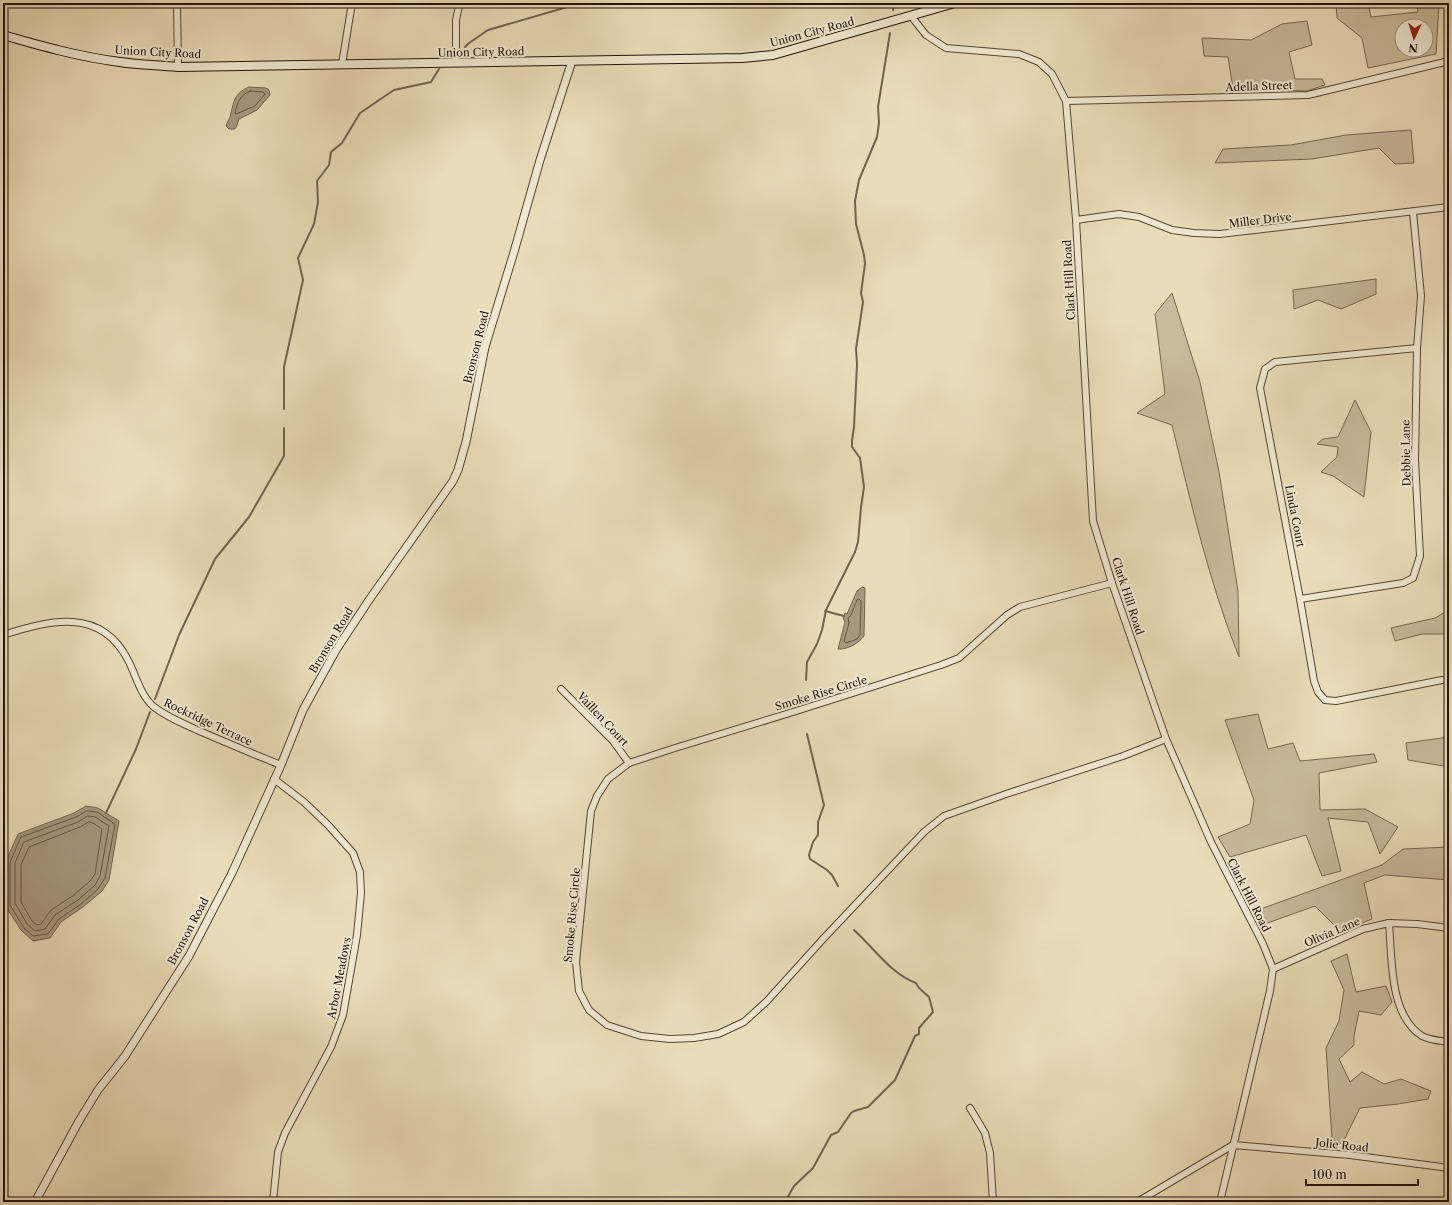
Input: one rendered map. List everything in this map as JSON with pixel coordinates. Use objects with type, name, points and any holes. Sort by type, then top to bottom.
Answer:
[{"type":"main road","name":"Union City Road","points":[[3,35],[65,52],[101,59],[120,62],[178,66],[742,58],[773,55],[955,3]]},
{"type":"street","points":[[177,3],[178,66]]},
{"type":"street","points":[[342,64],[352,3]]},
{"type":"street","points":[[456,63],[456,20],[459,6],[463,3]]},
{"type":"street","name":"Clark Hill Road","points":[[912,16],[926,35],[946,48],[1019,54],[1039,62],[1052,74],[1066,101],[1076,220],[1093,521],[1112,583],[1166,739],[1211,842],[1263,944],[1273,969],[1270,991],[1220,1202]]},
{"type":"street","name":"Bronson Road","points":[[35,1202],[79,1121],[98,1090],[125,1056],[189,956],[232,873],[281,765],[303,710],[336,650],[369,600],[453,481],[458,470],[466,442],[485,347],[540,160],[572,61]]},
{"type":"street","name":"Adella Street","points":[[1066,101],[1308,95],[1449,61]]},
{"type":"street","name":"Miller Drive","points":[[1076,220],[1119,214],[1139,218],[1172,230],[1220,234],[1449,207]]},
{"type":"street","name":"Debbie Lane","points":[[1300,599],[1403,583],[1413,578],[1420,556],[1415,460],[1417,348],[1421,296],[1413,212]]},
{"type":"street","name":"Linda Court","points":[[1417,348],[1275,362],[1265,369],[1260,388],[1314,681],[1318,692],[1325,700],[1336,701],[1442,680]]},
{"type":"street","name":"Smoke Rise Circle","points":[[1112,583],[1020,607],[1007,615],[960,658],[794,712],[629,763],[608,779],[597,796],[591,811],[576,962],[579,990],[589,1010],[607,1025],[641,1036],[676,1039],[718,1034],[744,1022],[767,1001],[823,938],[924,832],[944,816],[1123,756],[1166,739]]},
{"type":"street","name":"Rockridge Terrace","points":[[3,635],[51,623],[75,621],[88,624],[106,632],[120,645],[142,690],[153,706],[172,718],[226,743],[281,765]]},
{"type":"street","name":"Vaillen Court","points":[[561,689],[613,741],[629,763]]},
{"type":"street","name":"Arbor Meadows","points":[[273,1202],[278,1152],[284,1133],[331,1047],[343,1015],[358,936],[361,893],[360,872],[353,854],[318,816],[274,779]]},
{"type":"street","points":[[1389,923],[1394,987],[1400,1008],[1410,1025],[1423,1037],[1449,1042]]},
{"type":"street","name":"Olivia Lane","points":[[1273,969],[1363,929],[1389,923],[1417,924],[1449,928]]},
{"type":"street","points":[[970,1108],[985,1133],[990,1153],[993,1202]]},
{"type":"street","points":[[1137,1202],[1233,1145]]},
{"type":"street","name":"Jolie Road","points":[[1233,1145],[1350,1155],[1449,1168]]},
{"type":"shaded area","points":[[1336,3],[1368,3],[1371,17],[1418,12],[1417,3],[1439,3],[1436,54],[1434,54],[1434,18],[1394,18],[1394,58],[1417,58],[1368,68],[1362,38],[1337,18]]},
{"type":"shaded area","points":[[1307,21],[1312,45],[1289,52],[1295,79],[1322,79],[1325,85],[1307,91],[1233,89],[1228,57],[1204,56],[1202,38],[1251,40],[1282,24]]},
{"type":"shaded area","points":[[1411,130],[1414,163],[1395,164],[1379,148],[1312,159],[1215,163],[1223,149],[1291,145],[1346,135]]},
{"type":"shaded area","points":[[1376,279],[1376,294],[1341,309],[1318,300],[1294,309],[1293,290]]},
{"type":"shaded area","points":[[1172,293],[1200,382],[1219,472],[1238,591],[1239,657],[1228,629],[1210,571],[1172,425],[1137,413],[1165,394],[1155,314]]},
{"type":"shaded area","points":[[1355,400],[1371,432],[1364,497],[1333,476],[1321,472],[1337,457],[1338,447],[1317,444],[1323,439],[1338,437]]},
{"type":"shaded area","points":[[1449,610],[1449,634],[1422,634],[1395,641],[1391,628],[1435,618]]},
{"type":"shaded area","points":[[1258,714],[1268,749],[1293,743],[1300,761],[1374,754],[1377,762],[1319,773],[1320,810],[1365,809],[1398,827],[1380,854],[1368,822],[1328,818],[1341,871],[1322,876],[1306,835],[1230,857],[1218,837],[1250,824],[1254,800],[1225,720]]},
{"type":"shaded area","points":[[1449,737],[1449,767],[1408,760],[1406,743]]},
{"type":"shaded area","points":[[1449,847],[1449,880],[1385,875],[1364,883],[1372,919],[1341,932],[1315,906],[1262,925],[1258,910],[1382,865],[1403,849]]},
{"type":"shaded area","points":[[1347,954],[1356,992],[1386,986],[1392,1002],[1381,1015],[1359,1011],[1354,1036],[1354,1045],[1339,1059],[1350,1082],[1362,1072],[1384,1084],[1401,1079],[1431,1091],[1428,1099],[1360,1108],[1342,1144],[1332,1139],[1326,1048],[1339,1021],[1344,990],[1331,961]]},
{"type":"water","points":[[249,87],[266,88],[269,90],[270,95],[257,110],[239,119],[235,129],[229,129],[226,126],[235,99],[240,93]]},
{"type":"water","points":[[862,587],[865,588],[864,636],[852,646],[838,649],[845,622],[843,618],[845,613],[847,614],[857,591]]},
{"type":"water","points":[[86,806],[98,808],[119,821],[109,880],[102,891],[83,907],[61,922],[50,938],[33,941],[21,930],[6,907],[6,861],[18,834],[74,813]]},
{"type":"waterway","points":[[465,47],[488,30],[581,3]]},
{"type":"waterway","points":[[893,10],[894,3]]},
{"type":"waterway","points":[[806,680],[807,662],[817,644],[822,630],[826,610],[855,552],[858,542],[864,487],[860,458],[852,447],[852,441],[857,364],[856,349],[863,302],[861,293],[865,264],[856,224],[855,201],[859,180],[877,137],[879,123],[878,107],[890,33]]},
{"type":"waterway","points":[[284,409],[284,367],[303,280],[298,258],[314,224],[318,202],[317,181],[329,165],[331,152],[342,143],[360,113],[394,90],[431,82],[439,69]]},
{"type":"waterway","points":[[155,699],[179,635],[215,559],[249,517],[284,456],[284,428]]},
{"type":"waterway","points":[[825,611],[844,616]]},
{"type":"waterway","points":[[106,813],[136,749],[150,712]]},
{"type":"waterway","points":[[807,734],[824,805],[818,822],[818,835],[813,842],[809,855],[810,859],[832,875],[838,886]]},
{"type":"waterway","points":[[785,1202],[794,1186],[813,1168],[831,1135],[838,1132],[851,1113],[868,1107],[895,1080],[915,1036],[919,1034],[919,1028],[933,1012],[929,997],[919,988],[916,983],[907,979],[891,967],[854,930]]}]
